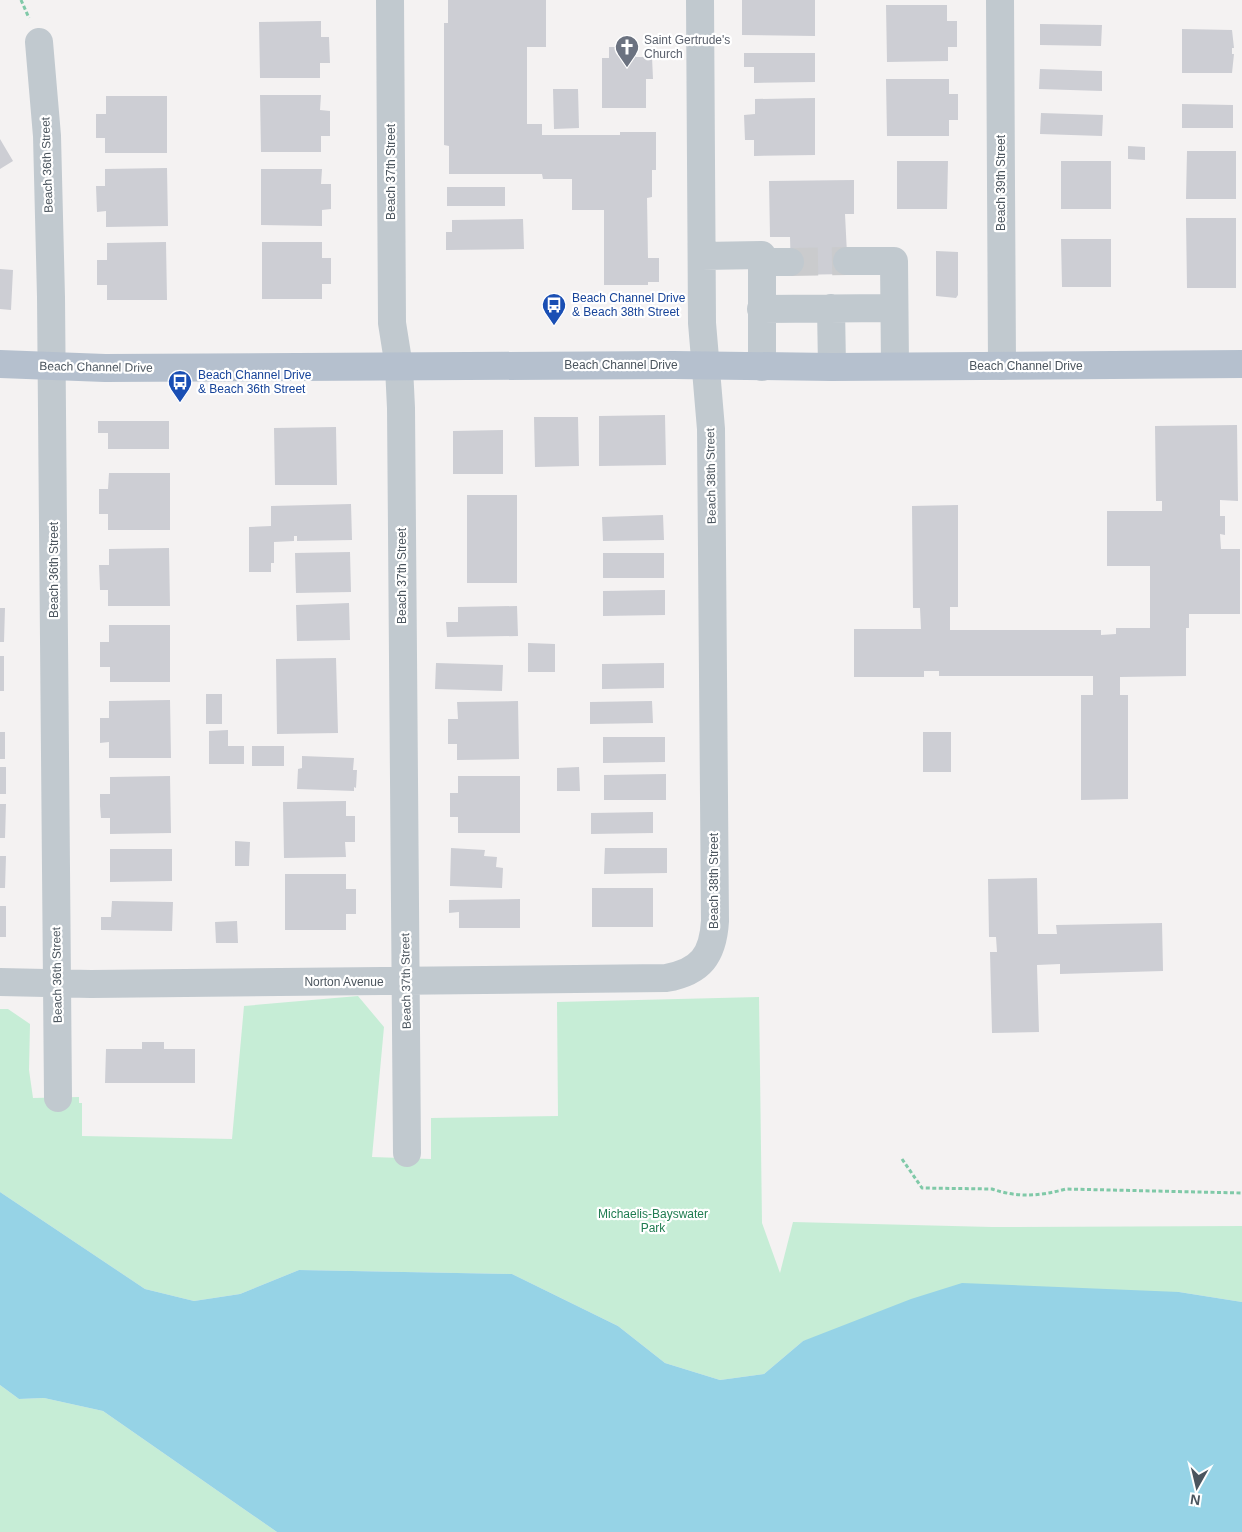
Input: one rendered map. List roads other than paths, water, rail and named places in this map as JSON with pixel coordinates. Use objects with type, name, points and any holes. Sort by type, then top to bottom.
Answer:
[{"type":"main road","name":"Beach Channel Drive","points":[[0,364],[52,367],[674,365],[705,367],[832,367],[1242,364]]},
{"type":"street","name":"Beach 37th Street","points":[[390,0],[392,323],[399,367],[401,427],[407,1153]]},
{"type":"street","name":"Beach 38th Street","points":[[700,0],[702,256],[705,367],[711,429],[715,921],[712,942],[708,952]]},
{"type":"street","name":"Beach 39th Street","points":[[1000,0],[1002,366]]},
{"type":"street","name":"Beach 36th Street","points":[[39,42],[47,136],[52,367],[58,1098]]},
{"type":"street","points":[[702,256],[762,255],[762,367]]},
{"type":"street","points":[[847,261],[894,260],[895,366]]},
{"type":"street","points":[[762,262],[790,262]]},
{"type":"street","points":[[831,308],[832,367]]},
{"type":"street","points":[[762,309],[894,308]]},
{"type":"street","name":"Norton Avenue","points":[[0,982],[56,985],[666,978],[689,972],[698,966],[708,952]]},
{"type":"water","points":[[0,1192],[145,1289],[194,1301],[240,1294],[299,1270],[512,1274],[618,1326],[665,1363],[720,1380],[764,1374],[803,1341],[911,1299],[962,1283],[1179,1292],[1242,1302],[1242,1532],[277,1532],[103,1411],[44,1398],[19,1399],[0,1385]]},
{"type":"tunnel","points":[[790,262],[847,261]]},
{"type":"place","name":"Saint Gertrude's Church","points":[[627,68]]},
{"type":"place","name":"Beach Channel Drive & Beach 38th Street","points":[[554,326]]},
{"type":"place","name":"Beach Channel Drive & Beach 36th Street","points":[[180,403]]},
{"type":"park label","name":"Michaelis-Bayswater Park","points":[[653,1221]]}]
